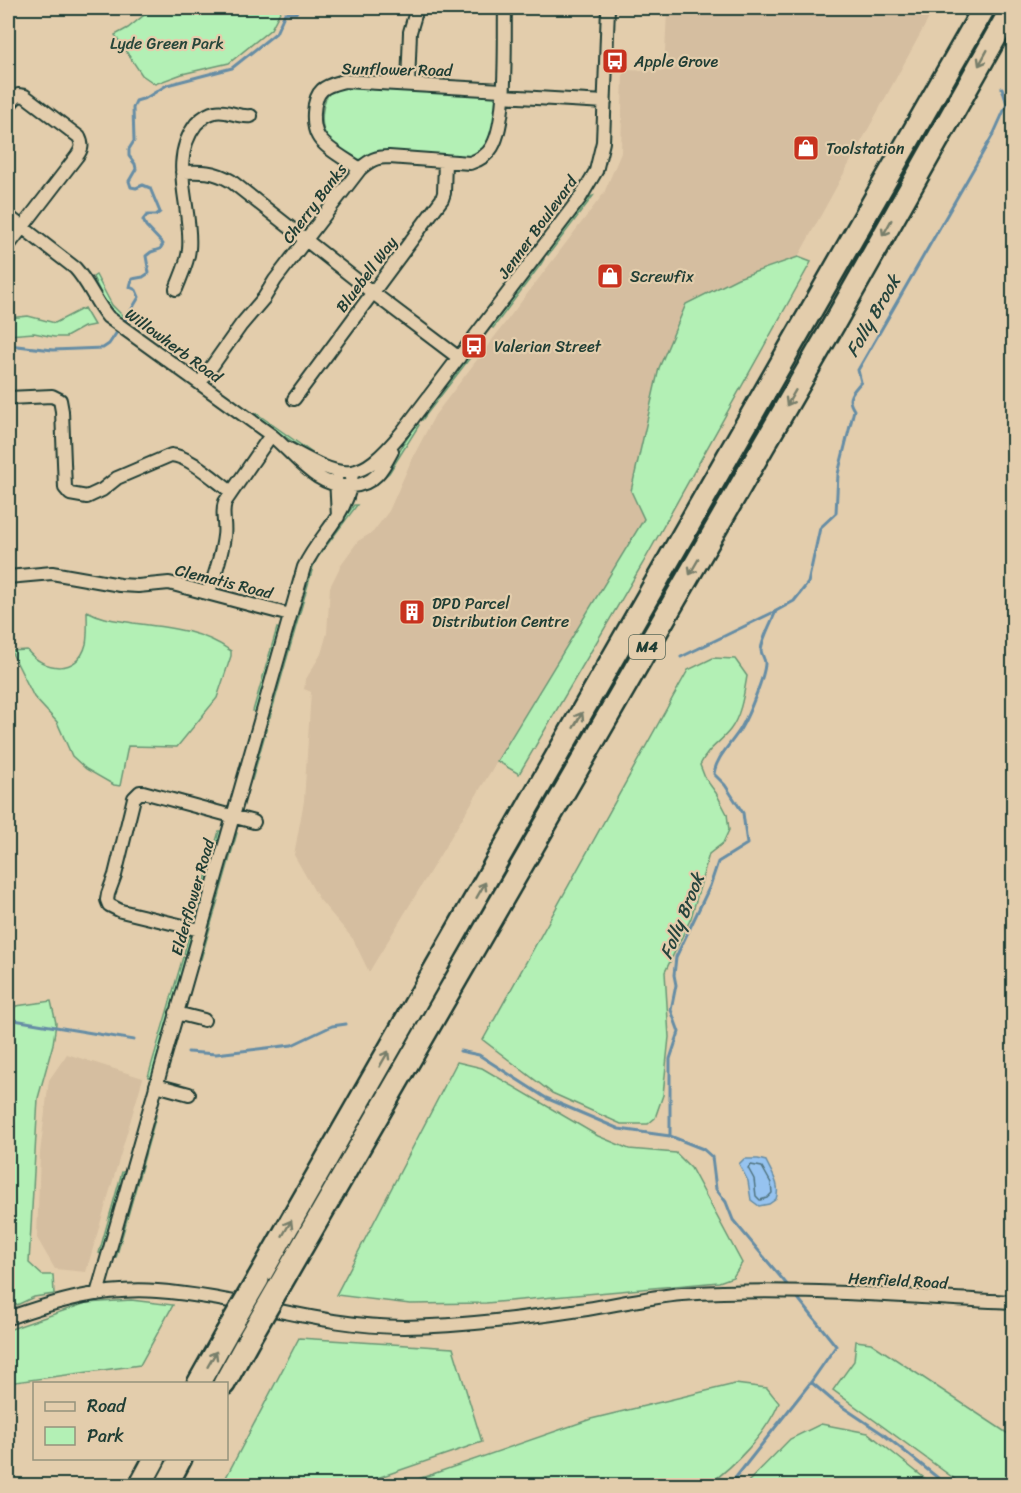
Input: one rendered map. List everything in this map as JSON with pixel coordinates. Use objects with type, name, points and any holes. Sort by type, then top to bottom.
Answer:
[{"type":"highway","name":"M4","points":[[199,1382],[984,8]]},
{"type":"highway","name":"M4","points":[[225,1382],[829,333],[1012,8]]},
{"type":"highway","points":[[140,1485],[154,1460]]},
{"type":"highway","points":[[166,1485],[180,1460]]},
{"type":"street","points":[[408,84],[410,32],[417,8]]},
{"type":"street","name":"Cherry Banks","points":[[200,383],[241,324],[264,298],[275,280],[360,169],[369,161],[377,158],[470,163],[482,159],[491,148],[498,135],[505,8]]},
{"type":"street","name":"Jenner Boulevard","points":[[287,448],[337,472],[362,470],[378,459],[403,432],[580,198],[596,171],[603,142],[608,8]]},
{"type":"street","name":"Sunflower Road","points":[[360,169],[318,137],[315,126],[317,98],[321,90],[344,81],[408,84],[502,93]]},
{"type":"street","points":[[502,93],[605,102]]},
{"type":"street","points":[[8,106],[18,95],[25,96],[79,137],[82,144],[77,156],[8,246]]},
{"type":"street","points":[[176,289],[189,251],[182,172],[184,149],[190,133],[199,121],[216,112],[242,117],[251,116]]},
{"type":"street","name":"Bluebell Way","points":[[294,399],[442,199],[445,161]]},
{"type":"street","points":[[182,172],[206,171],[219,174],[231,181],[459,358]]},
{"type":"street","name":"Willowherb Road","points":[[8,216],[84,278],[108,317],[271,435],[314,475],[336,486]]},
{"type":"street","points":[[8,398],[52,396],[60,400],[65,488],[70,494],[87,497],[102,490],[117,478],[171,455],[186,459],[230,491]]},
{"type":"street","name":"Jenner Boulevard","points":[[336,486],[365,484],[378,476],[403,432]]},
{"type":"street","points":[[209,592],[225,533],[223,507],[230,491],[271,435]]},
{"type":"street","points":[[337,472],[338,518]]},
{"type":"street","name":"Elderflower Road","points":[[97,1294],[304,567],[310,554],[338,518],[347,501],[352,472]]},
{"type":"street","name":"Clematis Road","points":[[8,577],[60,573],[120,585],[170,583],[290,615]]},
{"type":"street","points":[[200,930],[120,911],[109,905],[108,894],[134,798],[143,792],[254,822]]},
{"type":"street","points":[[177,1013],[204,1020]]},
{"type":"street","points":[[156,1085],[189,1094]]},
{"type":"street","name":"Henfield Road","points":[[8,1318],[60,1301],[97,1294],[156,1291],[218,1299],[333,1321],[401,1327],[483,1323],[679,1295],[782,1290],[1014,1302]]},
{"type":"shaded area","points":[[679,8],[921,8],[929,18],[798,257],[738,278],[659,368],[631,491],[644,519],[369,972],[353,939],[319,899],[294,855],[304,801],[311,692],[304,689],[306,679],[321,654],[327,633],[330,587],[342,563],[358,541],[373,532],[389,511],[435,415],[604,193],[621,153],[623,70],[664,71],[667,12],[674,13]]},
{"type":"shaded area","points":[[67,1054],[143,1078],[86,1272],[55,1269],[37,1238],[40,1153],[49,1080]]},
{"type":"green space","name":"Lyde Green Park","points":[[153,8],[282,8],[271,29],[229,63],[182,74],[155,84],[142,75],[115,35],[128,28]]},
{"type":"green space","points":[[349,86],[496,96],[492,134],[484,148],[477,154],[467,157],[381,151],[356,162],[331,141],[325,133],[323,123],[324,105],[328,95]]},
{"type":"green space","points":[[593,196],[548,255],[546,253]]},
{"type":"green space","points":[[798,257],[811,262],[643,563],[519,774],[497,761],[644,519],[631,491],[659,368],[686,304],[738,278]]},
{"type":"green space","points":[[542,258],[544,259],[541,264],[493,328],[491,327]]},
{"type":"green space","points":[[96,275],[112,305],[123,316],[121,319],[105,302],[93,277]]},
{"type":"green space","points":[[84,308],[94,325],[84,327],[66,337],[34,333],[8,335],[8,318],[28,316],[55,323]]},
{"type":"green space","points":[[470,353],[473,354],[422,420],[420,419]]},
{"type":"green space","points":[[256,413],[325,460],[323,462],[256,417]]},
{"type":"green space","points":[[417,423],[419,425],[389,473],[375,485],[374,483],[390,465]]},
{"type":"green space","points":[[354,505],[357,505],[313,567],[270,717],[267,715],[312,561]]},
{"type":"green space","points":[[87,611],[109,619],[196,634],[231,651],[217,698],[177,747],[128,746],[120,786],[86,769],[72,756],[57,722],[34,697],[11,651],[27,650],[34,657],[51,666],[60,667],[76,661],[86,644]]},
{"type":"green space","points":[[277,628],[279,629],[256,712],[253,711]]},
{"type":"green space","points":[[713,658],[735,659],[747,676],[742,704],[734,724],[700,765],[705,778],[727,814],[729,830],[723,843],[709,854],[691,918],[665,972],[669,1037],[663,1095],[655,1118],[648,1124],[621,1124],[552,1093],[483,1040],[688,670]]},
{"type":"green space","points":[[266,719],[269,720],[252,780],[249,780]]},
{"type":"green space","points":[[219,831],[222,831],[186,954],[184,953]]},
{"type":"green space","points":[[234,832],[237,833],[201,959],[198,958]]},
{"type":"green space","points":[[183,957],[186,958],[152,1078],[148,1077]]},
{"type":"green space","points":[[51,1001],[56,1023],[53,1044],[38,1098],[29,1263],[42,1275],[53,1275],[54,1294],[34,1297],[17,1305],[8,1299],[8,1016],[16,1006]]},
{"type":"green space","points":[[457,1062],[482,1068],[598,1136],[629,1149],[676,1153],[691,1168],[742,1263],[733,1277],[719,1282],[486,1303],[410,1304],[336,1295]]},
{"type":"green space","points":[[153,1116],[156,1116],[116,1258],[113,1257]]},
{"type":"green space","points":[[122,1172],[124,1172],[101,1254],[99,1253]]},
{"type":"green space","points":[[131,1300],[173,1305],[140,1365],[8,1383],[8,1330],[86,1303]]},
{"type":"green space","points":[[299,1338],[453,1348],[482,1442],[357,1485],[222,1485]]},
{"type":"green space","points":[[856,1341],[871,1343],[1013,1437],[1013,1485],[963,1485],[833,1390],[854,1361]]},
{"type":"green space","points":[[735,1384],[767,1388],[779,1403],[766,1426],[749,1448],[708,1485],[401,1485],[591,1419]]},
{"type":"green space","points":[[821,1424],[868,1433],[933,1485],[745,1485],[790,1439]]},
{"type":"water","points":[[744,1159],[766,1161],[777,1189],[776,1199],[769,1204],[759,1206],[751,1200],[748,1181],[739,1164]]},
{"type":"waterway","points":[[123,324],[139,297],[136,290],[130,287],[132,279],[149,273],[146,256],[160,249],[163,244],[143,220],[147,215],[156,215],[160,212],[150,188],[143,185],[136,188],[131,187],[129,181],[136,169],[129,156],[129,149],[134,141],[133,108],[136,101],[146,98],[167,85],[232,68],[276,33],[285,13],[296,13],[298,8]]},
{"type":"waterway","name":"Folly Brook","points":[[789,1287],[733,1220],[726,1202],[716,1189],[712,1157],[703,1149],[670,1136],[670,1059],[679,1032],[671,1010],[676,985],[674,975],[676,957],[710,886],[718,862],[747,844],[743,813],[725,785],[714,774],[715,768],[741,728],[756,696],[765,663],[761,652],[762,646],[776,611],[794,601],[808,583],[820,528],[836,513],[838,474],[854,410],[850,398],[861,382],[858,370],[994,133],[1007,104],[1002,88]]},
{"type":"waterway","points":[[8,345],[53,350],[103,348],[109,344],[119,329]]},
{"type":"waterway","points":[[681,657],[776,611]]},
{"type":"waterway","points":[[8,1019],[134,1040]]},
{"type":"waterway","points":[[188,1052],[216,1054],[292,1045],[332,1026],[346,1024]]},
{"type":"waterway","points":[[460,1051],[479,1055],[546,1098],[619,1129],[670,1136]]},
{"type":"waterway","points":[[797,1297],[836,1346],[811,1382],[832,1400],[883,1434],[948,1486]]},
{"type":"waterway","name":"Folly Brook","points":[[729,1486],[811,1382]]},
{"type":"place","name":"Apple Grove","points":[[615,61]]},
{"type":"place","name":"Toolstation","points":[[806,148]]},
{"type":"place","name":"Screwfix","points":[[610,276]]},
{"type":"place","name":"Valerian Street","points":[[474,346]]},
{"type":"place","name":"DPD Parcel Distribution Centre","points":[[412,612]]}]
